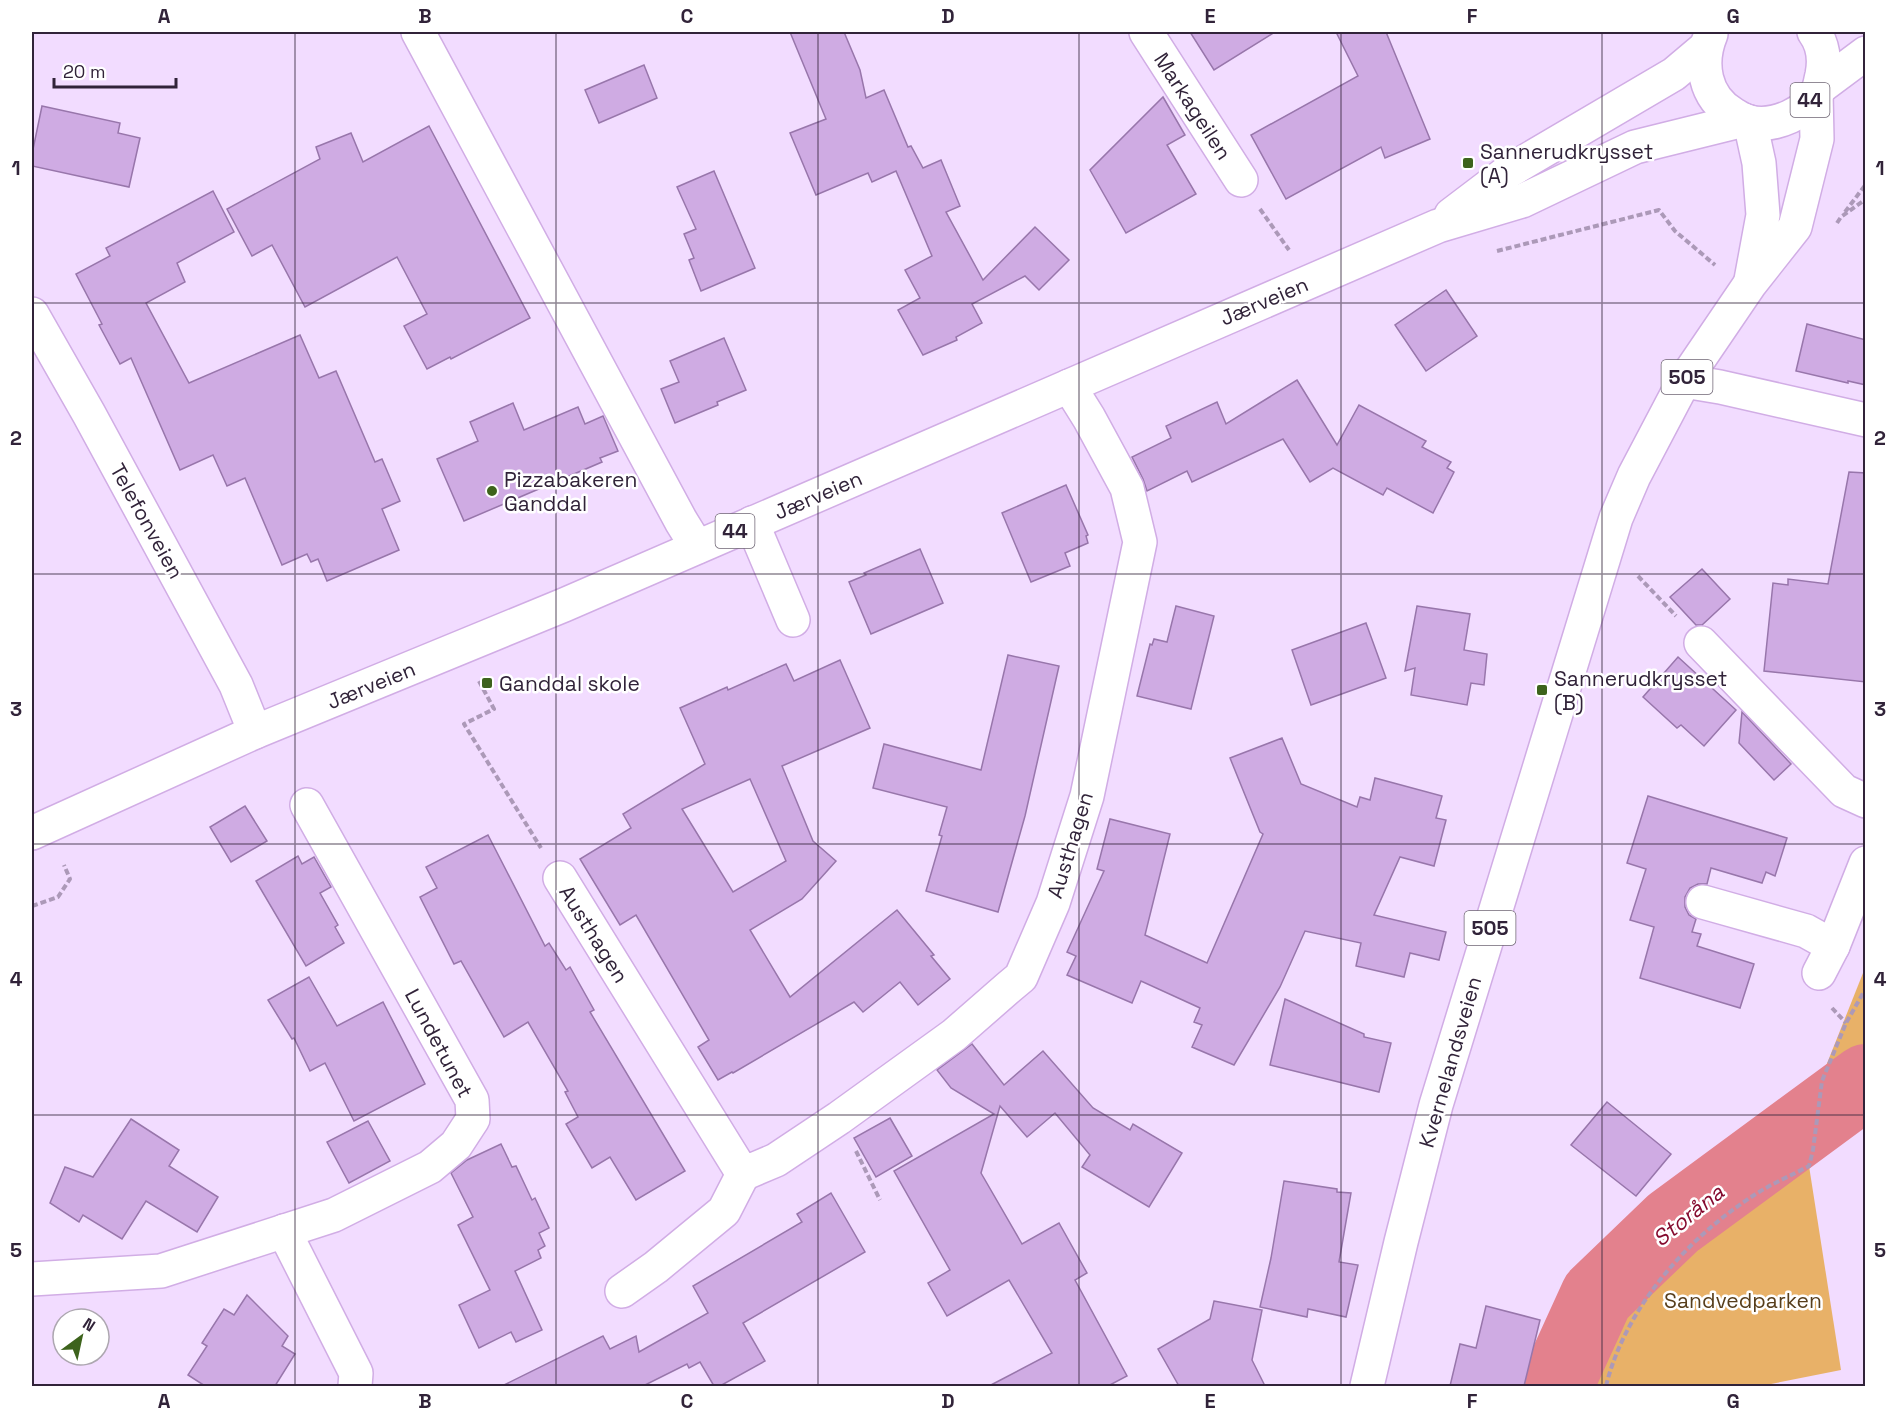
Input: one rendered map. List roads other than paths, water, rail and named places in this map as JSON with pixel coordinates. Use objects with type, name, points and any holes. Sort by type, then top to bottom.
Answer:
[{"type":"main road","points":[[418,32],[697,547]]},
{"type":"main road","name":"Markageilen","points":[[1146,32],[1241,180]]},
{"type":"main road","name":"44","points":[[1814,32],[1820,40],[1824,64],[1818,90]]},
{"type":"main road","name":"Jærveien","points":[[1438,226],[1509,171],[1674,74],[1709,39]]},
{"type":"main road","name":"44","points":[[1709,39],[1704,70],[1710,92],[1725,109],[1747,121],[1776,122],[1800,112],[1818,90],[1866,53]]},
{"type":"main road","name":"Kvernelandsveien","points":[[1367,1386],[1436,1105],[1616,518],[1634,476],[1684,381],[1750,284],[1795,227],[1816,139],[1818,90]]},
{"type":"main road","name":"Jærveien","points":[[32,833],[255,732],[564,605],[1438,226],[1522,201],[1635,147],[1747,121]]},
{"type":"main road","name":"Kvernelandsveien","points":[[1747,121],[1759,163],[1763,214],[1750,284]]},
{"type":"main road","name":"Telefonveien","points":[[32,314],[231,676],[255,732]]},
{"type":"main road","points":[[1684,381],[1866,420]]},
{"type":"main road","name":"Austhagen","points":[[560,878],[743,1174],[776,1160],[839,1118],[954,1035],[1021,977],[1053,903],[1084,804],[1140,542],[1127,488],[1069,386]]},
{"type":"main road","points":[[752,523],[793,620]]},
{"type":"main road","points":[[1701,643],[1844,791],[1866,801]]},
{"type":"main road","name":"Lundetunet","points":[[32,1279],[161,1271],[334,1215],[430,1167],[456,1145],[473,1119],[472,1100],[307,805]]},
{"type":"main road","points":[[1703,902],[1806,931],[1826,960],[1866,863]]},
{"type":"main road","points":[[622,1292],[724,1211],[743,1174]]},
{"type":"main road","points":[[284,1231],[356,1373],[355,1386]]},
{"type":"waterway","name":"Storåna","points":[[1556,1386],[1597,1296],[1673,1223],[1866,1081]]},
{"type":"place","name":"Sannerudkrysset (A)","points":[[1468,163]]},
{"type":"place","name":"Pizzabakeren Ganddal","points":[[492,491]]},
{"type":"place","name":"Ganddal skole","points":[[487,683]]},
{"type":"place","name":"Sannerudkrysset (B)","points":[[1542,690]]},
{"type":"park label","name":"Sandvedparken","points":[[1743,1300]]}]
